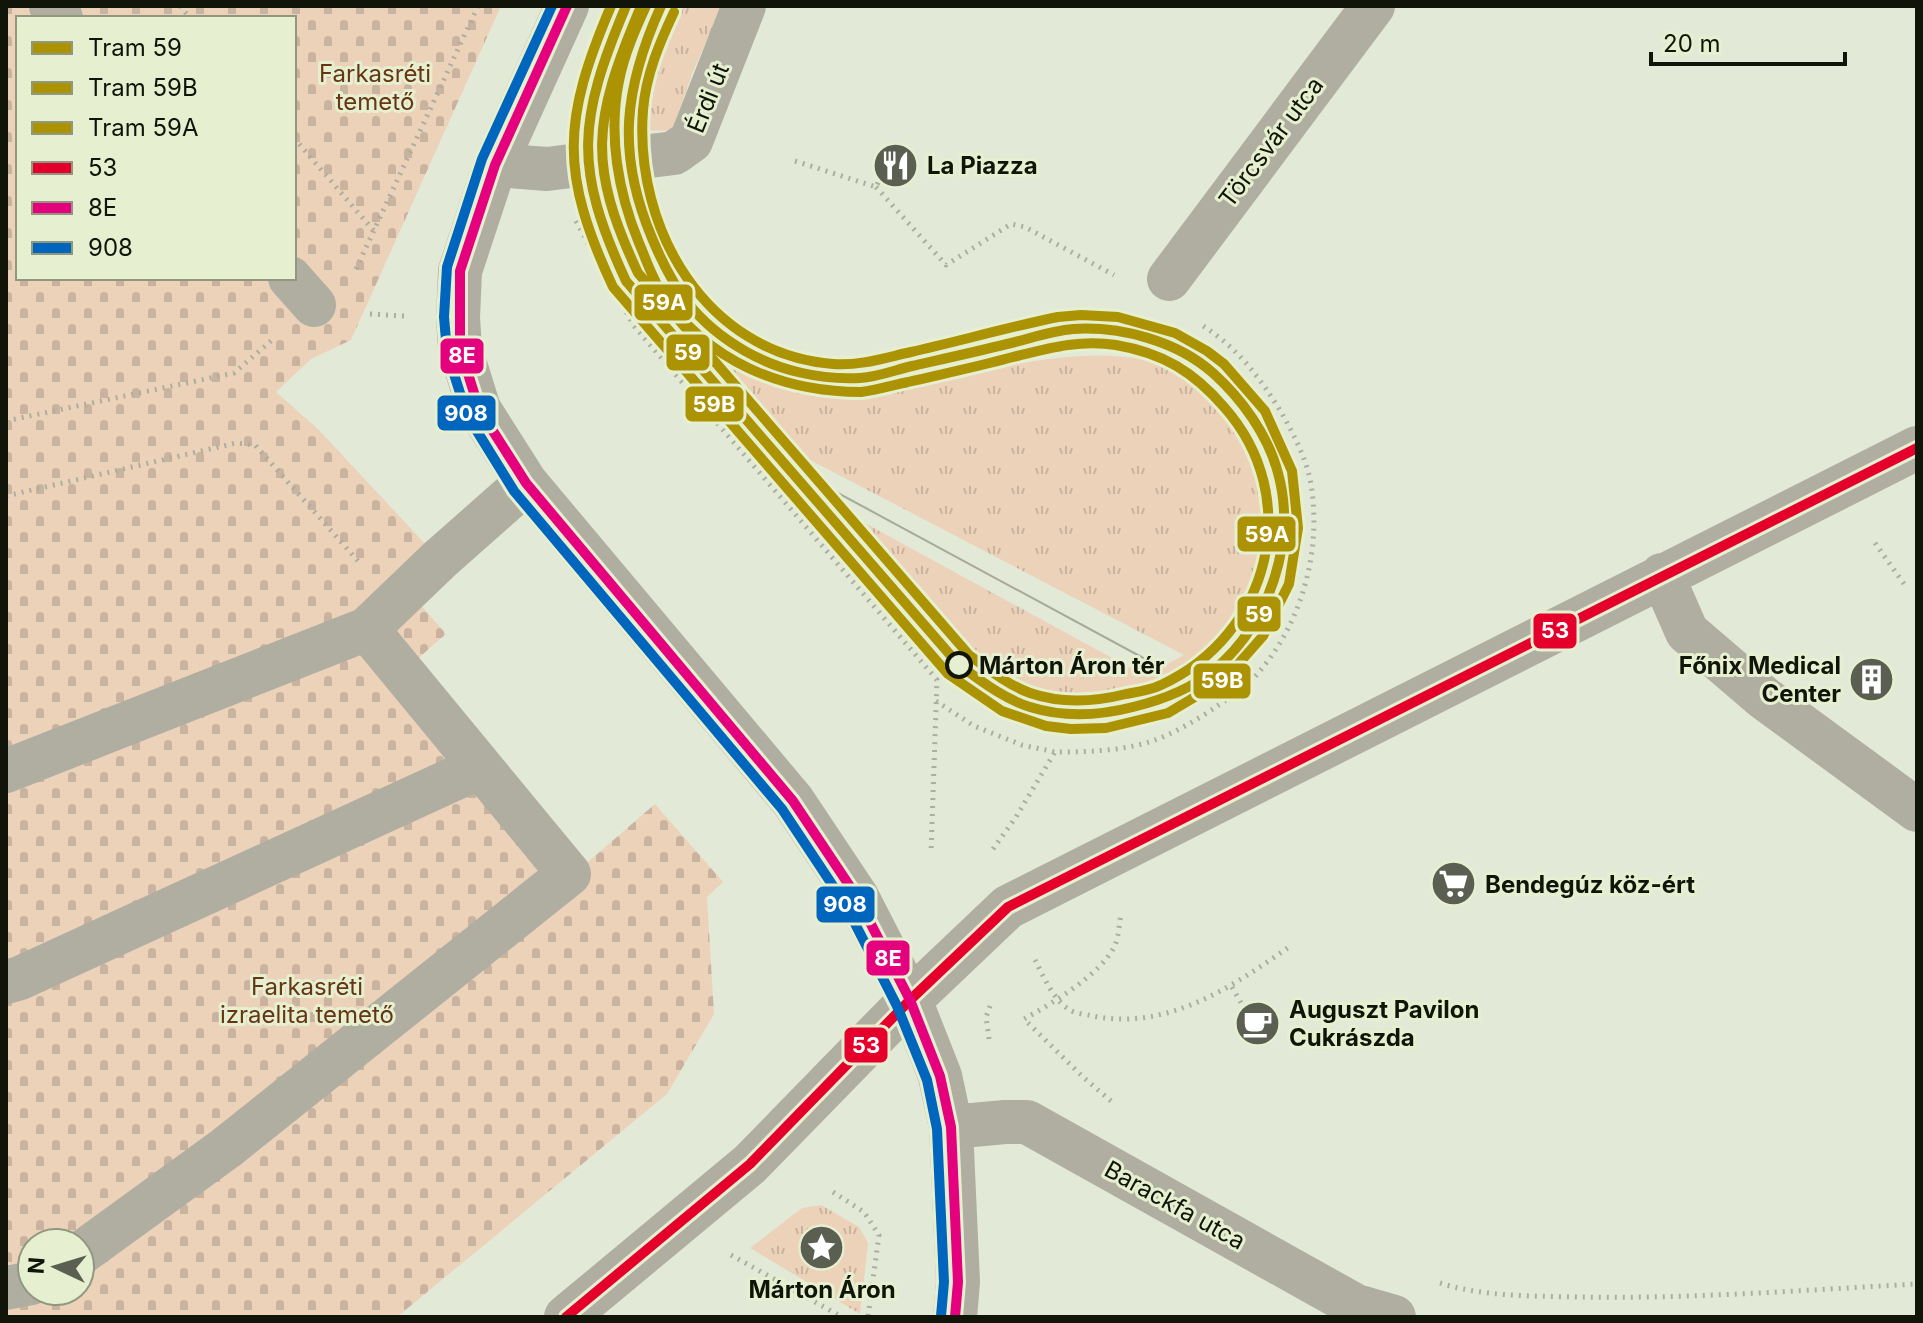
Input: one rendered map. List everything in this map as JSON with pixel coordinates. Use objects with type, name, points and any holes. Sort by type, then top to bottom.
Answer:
[{"type":"street","points":[[567,6],[495,165],[460,271],[460,348],[479,409],[526,483],[793,801],[857,897],[910,1000],[940,1076],[951,1127],[958,1282],[955,1317]]},
{"type":"street","name":"Érdi út","points":[[495,165],[547,169],[674,153],[706,144],[744,6]]},
{"type":"street","name":"Törcsvár utca","points":[[1163,288],[1373,6]]},
{"type":"street","points":[[566,1317],[750,1164],[910,1000],[1008,907],[1917,448]]},
{"type":"street","points":[[6,771],[381,616],[526,483]]},
{"type":"street","points":[[1662,575],[1687,632],[1764,698],[1917,810]]},
{"type":"street","points":[[96,1242],[226,1148],[569,874],[480,767],[381,616]]},
{"type":"street","points":[[6,982],[480,767]]},
{"type":"street","name":"Barackfa utca","points":[[951,1127],[1027,1122],[1356,1306],[1394,1317]]},
{"type":"path","points":[[6,421],[234,373],[302,292],[358,267],[478,6]]},
{"type":"path","points":[[296,140],[375,232]]},
{"type":"path","points":[[795,161],[876,187],[946,265],[1011,224],[1025,227],[1163,288],[1250,365],[1293,433],[1309,477],[1315,522],[1311,566],[1297,610],[1276,648],[1245,686],[1198,720],[1148,743],[1096,752],[1055,752],[1022,745],[974,726],[935,700]]},
{"type":"path","points":[[876,187],[885,168]]},
{"type":"path","points":[[547,169],[634,326],[937,680],[931,853]]},
{"type":"path","points":[[302,292],[364,314],[458,318]]},
{"type":"path","points":[[6,496],[236,443],[255,445],[381,616]]},
{"type":"path","points":[[1875,543],[1904,584]]},
{"type":"path","points":[[984,860],[1016,817],[1055,752]]},
{"type":"path","points":[[1118,1107],[1024,1019],[1058,1000],[1095,970],[1115,945],[1122,911]]},
{"type":"path","points":[[1031,953],[1058,1000],[1071,1011],[1112,1020],[1174,1012],[1232,987],[1289,947]]},
{"type":"path","points":[[1232,987],[1244,1008]]},
{"type":"path","points":[[993,993],[986,1017],[994,1076],[1005,1122]]},
{"type":"path","points":[[833,1192],[864,1212],[879,1235],[868,1317]]},
{"type":"path","points":[[728,1253],[842,1317]]},
{"type":"path","points":[[1427,1279],[1454,1287],[1520,1296],[1650,1298],[1917,1284]]},
{"type":"green space","name":"Farkasréti izraelita temető","points":[[6,6],[501,6],[351,340],[311,359],[276,392],[318,429],[429,548],[418,602],[446,634],[414,662],[588,862],[655,804],[723,882],[707,897],[714,1014],[667,1094],[397,1317],[6,1317]]},
{"type":"green space","points":[[684,6],[722,6],[692,74],[672,131],[644,130],[658,65]]},
{"type":"green space","points":[[716,349],[750,371],[771,380],[803,391],[837,396],[873,394],[1010,365],[1082,356],[1117,356],[1150,361],[1181,372],[1209,391],[1239,427],[1264,479],[1267,545],[1251,599],[1237,624],[1198,664],[1174,680],[1147,692],[1126,698],[1082,700],[1039,691],[1019,683],[981,662],[850,515],[1145,676],[1184,655],[812,461],[792,446],[715,362]]},
{"type":"green space","points":[[821,1205],[859,1227],[868,1243],[860,1314],[750,1248],[802,1208]]},
{"type":"tram line","name":"59B","points":[[611,6],[583,82],[576,115],[574,147],[583,211],[613,287],[948,674],[1002,711],[1046,726],[1071,729],[1106,728],[1168,713],[1225,679],[1263,636],[1289,584],[1298,528],[1292,471],[1265,411],[1224,364],[1207,351],[1175,333],[1118,317],[1058,317],[853,364],[833,364],[788,355],[748,337],[715,311],[687,278],[666,240],[651,198],[643,155],[643,110],[654,60],[674,12]]},
{"type":"tram line","name":"59","points":[[626,6],[598,81],[588,144],[597,206],[626,281],[959,665],[1020,704],[1043,711],[1082,714],[1120,710],[1155,701],[1186,688],[1214,670],[1250,630],[1263,606],[1281,554],[1284,526],[1283,499],[1274,459],[1253,418],[1234,394],[1213,373],[1183,352],[1148,338],[1110,330],[1056,331],[860,378],[816,376],[786,369],[758,358],[728,340],[688,303],[668,273],[652,238],[633,177],[629,149],[632,93],[661,6]]},
{"type":"tram line","name":"59A","points":[[639,11],[612,83],[602,142],[610,202],[638,273],[969,655],[991,671],[1030,693],[1078,701],[1153,688],[1198,662],[1228,633],[1250,599],[1264,561],[1268,522],[1264,482],[1249,443],[1224,407],[1189,374],[1163,359],[1102,343],[1049,348],[861,392],[831,391],[775,379],[724,354],[680,317],[658,287],[625,204],[615,143],[616,101],[624,62],[646,6]]},
{"type":"tram line","points":[[646,225],[683,326],[700,360],[740,413]]},
{"type":"tram line","points":[[750,425],[786,460],[812,479],[1147,660]]},
{"type":"transit line","name":"908","points":[[552,6],[482,159],[447,267],[444,317],[447,352],[467,415],[514,491],[782,809],[845,904],[897,1006],[927,1080],[937,1129],[944,1282],[941,1316]]},
{"type":"transit line","name":"8E","points":[[567,6],[495,165],[460,271],[460,348],[479,409],[526,483],[793,801],[857,897],[910,1000],[940,1076],[951,1127],[958,1282],[955,1317]]},
{"type":"transit line","name":"53","points":[[566,1317],[750,1164],[910,1000],[1008,907],[1917,448]]},
{"type":"place","name":"La Piazza","points":[[896,165]]},
{"type":"place","name":"Márton Áron tér","points":[[959,665]]},
{"type":"place","name":"Főnix Medical Center","points":[[1872,679]]},
{"type":"place","name":"Bendegúz köz-ért","points":[[1454,884]]},
{"type":"place","name":"Auguszt Pavilon Cukrászda","points":[[1258,1023]]},
{"type":"place","name":"Márton Áron","points":[[822,1247]]},
{"type":"park label","name":"Farkasréti temető","points":[[375,87]]}]
